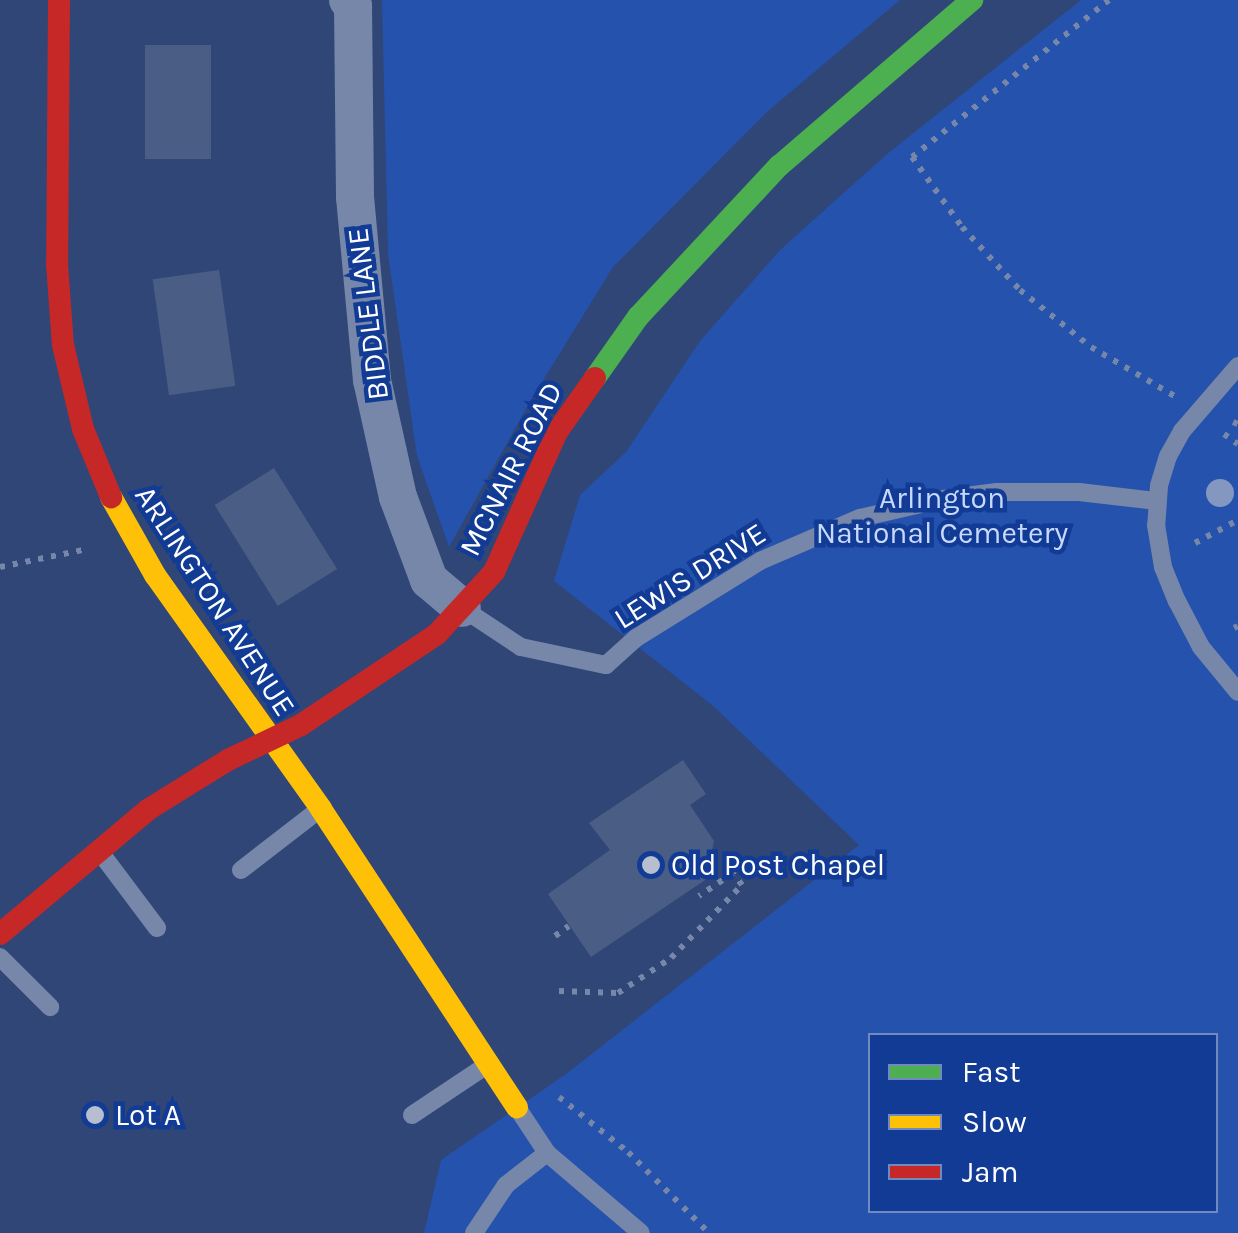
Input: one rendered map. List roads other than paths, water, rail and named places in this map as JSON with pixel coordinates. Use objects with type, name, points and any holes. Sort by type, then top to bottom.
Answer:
[{"type":"street","name":"ARLINGTON AVENUE","points":[[59,0],[58,264],[63,345],[83,429],[113,502],[154,575],[321,808],[517,1107]]},
{"type":"street","name":"BIDDLE LANE","points":[[348,0],[354,6],[355,197],[372,380],[398,497],[429,580],[462,608]]},
{"type":"street","name":"MCNAIR ROAD","points":[[0,934],[149,809],[269,740],[301,726],[437,634],[499,564],[557,432],[638,317],[779,166],[972,0]]},
{"type":"lane","points":[[1238,366],[1177,439],[1162,471],[1157,501],[1157,537],[1165,574],[1201,647],[1238,692]]},
{"type":"lane","name":"LEWIS DRIVE","points":[[462,608],[520,647],[606,665],[636,638],[760,561],[870,516],[942,498],[1023,491],[1157,501]]},
{"type":"lane","points":[[241,870],[321,808]]},
{"type":"lane","points":[[98,848],[157,928]]},
{"type":"lane","points":[[0,957],[50,1007]]},
{"type":"lane","points":[[412,1115],[489,1064]]},
{"type":"lane","points":[[517,1107],[547,1153],[641,1233]]},
{"type":"lane","points":[[474,1233],[506,1185],[547,1153]]},
{"type":"place","name":"Old Post Chapel","points":[[651,865]]},
{"type":"place","name":"Lot A","points":[[95,1115]]},
{"type":"park label","name":"Arlington National Cemetery","points":[[942,515]]}]
